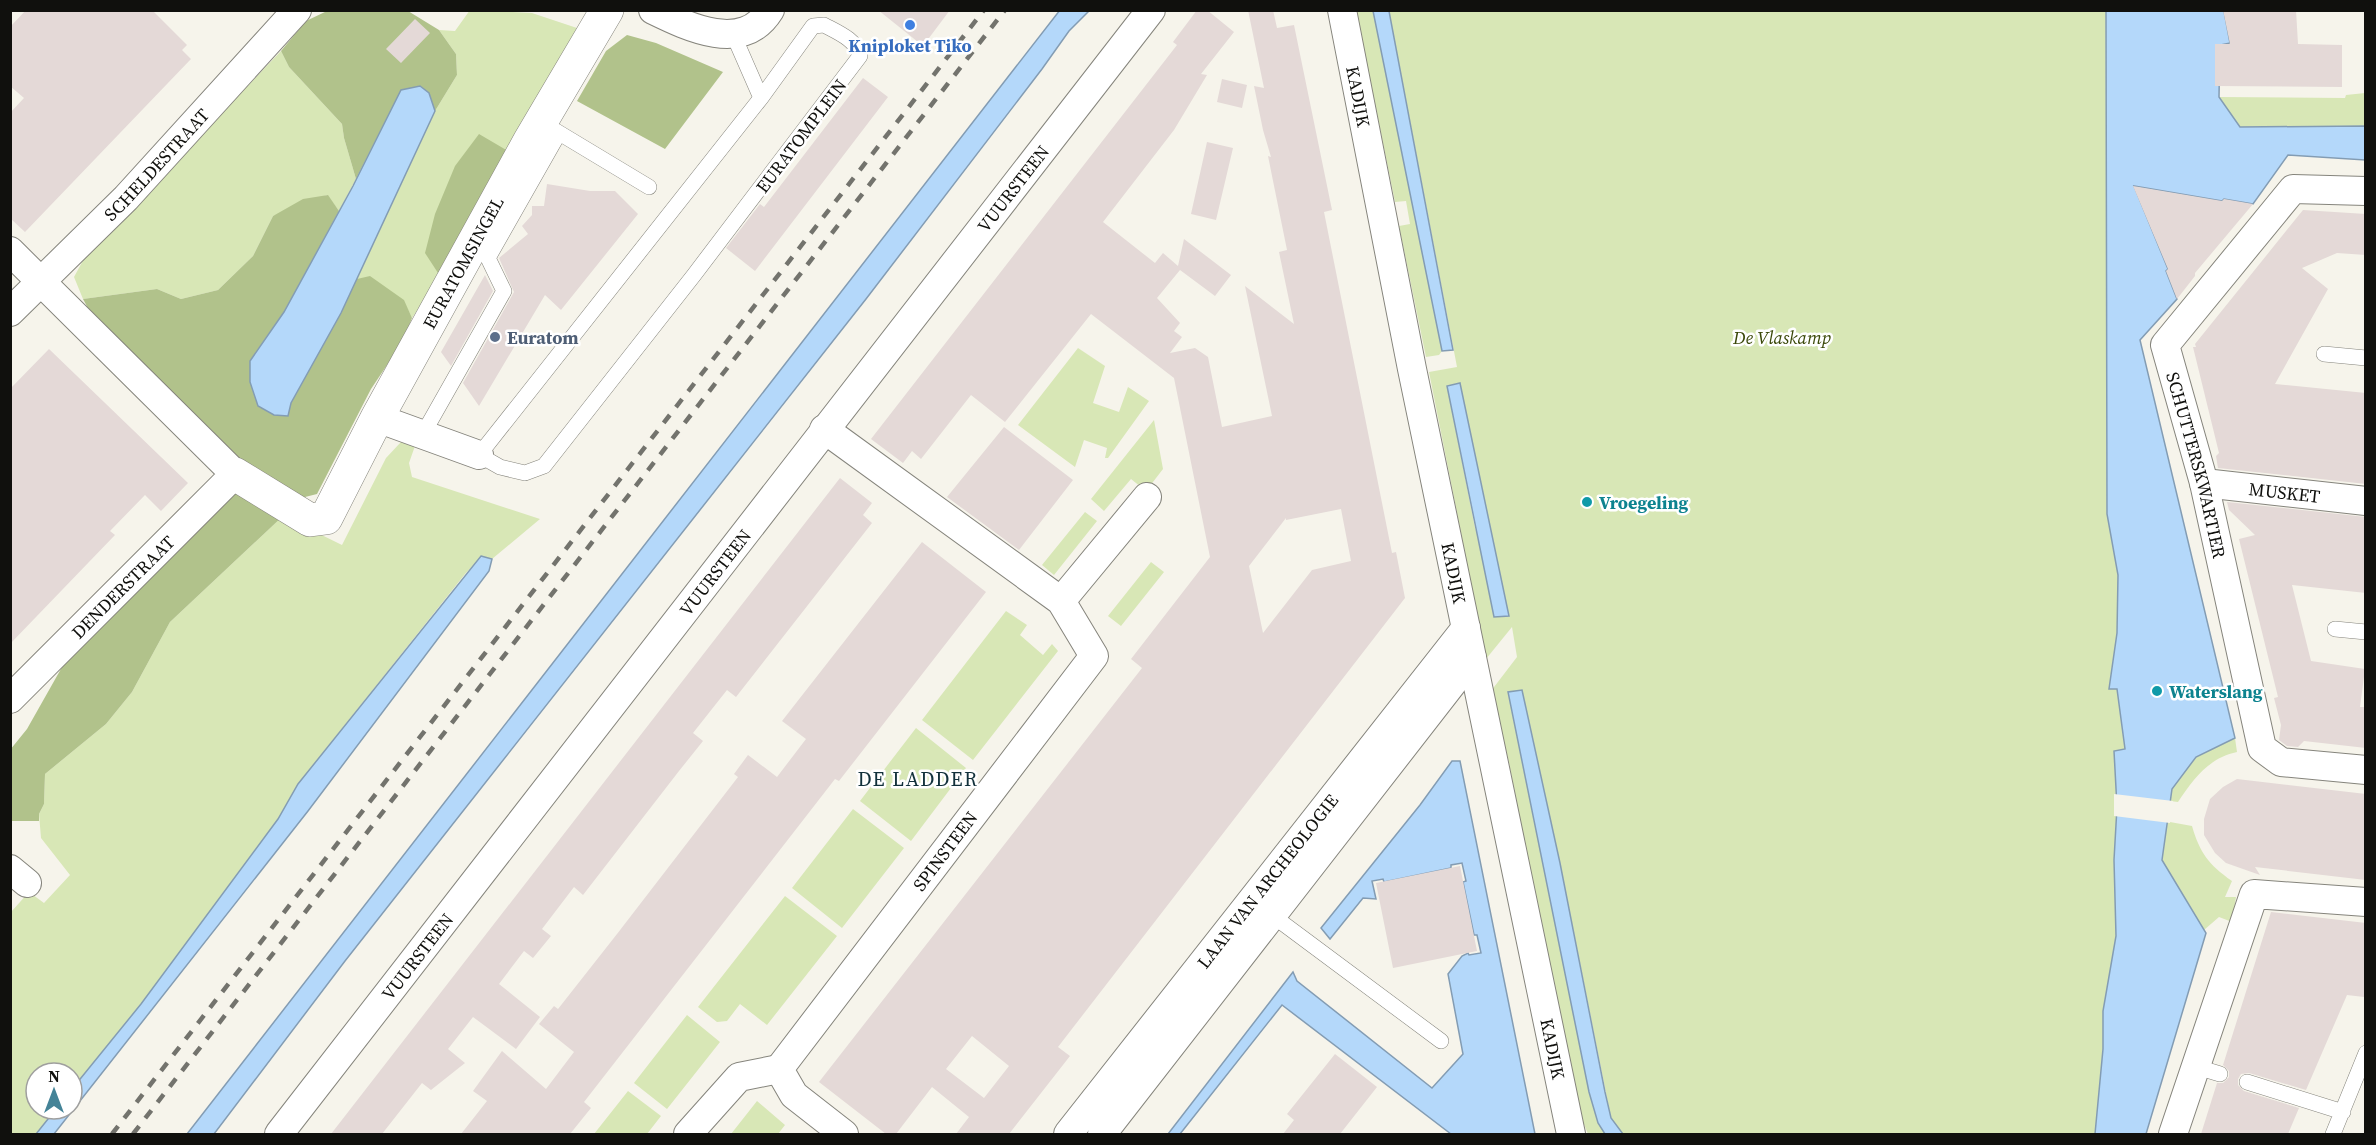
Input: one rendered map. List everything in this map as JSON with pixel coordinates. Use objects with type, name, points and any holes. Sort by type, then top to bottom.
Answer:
[{"type":"street","name":"SCHELDESTRAAT","points":[[10,312],[126,198],[297,10]]},
{"type":"street","name":"EURATOMSINGEL","points":[[235,474],[310,520],[326,518],[377,418],[482,250],[550,127],[607,10]]},
{"type":"street","points":[[653,10],[700,30],[717,34],[733,34],[750,28],[770,10]]},
{"type":"street","name":"VUURSTEEN","points":[[279,1134],[1151,10]]},
{"type":"street","name":"KADIJK","points":[[1342,10],[1412,369],[1571,1134]]},
{"type":"street","name":"SCHUTTERSKWARTIER","points":[[2366,191],[2293,189],[2165,345],[2204,483],[2262,748],[2281,762],[2366,770]]},
{"type":"street","points":[[10,251],[235,474]]},
{"type":"street","name":"EURATOMPLEIN","points":[[377,418],[479,455]]},
{"type":"street","name":"SPINSTEEN","points":[[779,1069],[1094,656],[1061,601],[824,429]]},
{"type":"street","name":"DENDERSTRAAT","points":[[10,699],[235,474]]},
{"type":"street","name":"MUSKET","points":[[2204,483],[2366,501]]},
{"type":"street","points":[[1061,601],[1147,497]]},
{"type":"street","name":"LAAN VAN ARCHEOLOGIE","points":[[1102,1134],[1262,908],[1466,628]]},
{"type":"street","name":"LAAN VAN ARCHEOLOGIE","points":[[1068,1134],[1472,658]]},
{"type":"street","points":[[2173,1134],[2208,1070],[2254,894],[2366,902]]},
{"type":"street","points":[[688,1134],[739,1077],[779,1069],[794,1095],[844,1134]]},
{"type":"lane","name":"EURATOMPLEIN","points":[[824,25],[845,36],[859,50],[860,56],[853,68],[544,466],[525,473],[500,467],[479,455],[761,98],[813,26],[824,25]]},
{"type":"lane","points":[[733,34],[761,98]]},
{"type":"lane","points":[[550,127],[649,187]]},
{"type":"lane","points":[[423,434],[504,291],[482,250]]},
{"type":"lane","points":[[2324,354],[2366,358]]},
{"type":"lane","points":[[2335,628],[2366,632]]},
{"type":"lane","points":[[1262,908],[1441,1041]]},
{"type":"lane","points":[[2333,1134],[2366,1053]]},
{"type":"lane","points":[[2247,1082],[2343,1112]]},
{"type":"green space","points":[[470,10],[532,13],[577,28],[440,276],[412,318],[403,300],[357,279],[435,111],[457,75],[456,54],[439,30],[455,31]]},
{"type":"green space","points":[[327,11],[408,11],[439,30],[456,54],[457,75],[435,111],[429,93],[420,86],[401,90],[356,179],[342,124],[289,67],[281,51],[306,21]]},
{"type":"green space","points":[[1356,11],[1373,11],[1442,351],[1439,355],[1426,357],[1399,226],[1410,224],[1406,201],[1395,202]]},
{"type":"green space","name":"De Vlaskamp","points":[[1389,11],[2106,11],[2107,514],[2118,575],[2117,633],[2109,688],[2117,689],[2125,749],[2114,751],[2117,807],[2114,860],[2116,936],[2103,1011],[2103,1049],[2095,1134],[1623,1134],[1611,1118],[1560,863],[1522,690],[1508,693],[1589,1092],[1598,1123],[1605,1134],[1588,1134],[1578,1110],[1508,758],[1491,691],[1517,657],[1512,627],[1486,659],[1429,372],[1457,367]],"holes":[[[1459,383],[1509,616],[1475,528],[1447,386]]]},
{"type":"green space","points":[[627,35],[656,43],[723,72],[665,149],[577,101],[606,51]]},
{"type":"green space","points":[[281,51],[289,67],[342,124],[356,179],[339,211],[327,195],[273,216],[253,256],[218,290],[181,299],[157,289],[83,299],[74,277],[86,255]]},
{"type":"green space","points":[[2365,93],[2365,126],[2240,127],[2219,97],[2345,98],[2346,95]]},
{"type":"green space","points":[[479,134],[508,151],[440,276],[425,253],[435,214],[455,166]]},
{"type":"green space","points":[[328,195],[339,211],[284,312],[250,361],[288,415],[291,403],[357,279],[370,276],[404,300],[412,318],[403,341],[371,389],[317,494],[301,498],[234,458],[90,312],[83,299],[157,289],[181,299],[218,290],[253,256],[273,216],[303,199]]},
{"type":"green space","points":[[1078,348],[1105,366],[1093,403],[1119,412],[1128,387],[1149,401],[1108,458],[1105,458],[1107,448],[1084,440],[1075,467],[1018,425]]},
{"type":"green space","points":[[1154,420],[1163,469],[1146,491],[1131,479],[1104,511],[1091,499]]},
{"type":"green space","points":[[401,442],[416,443],[409,463],[412,477],[540,519],[492,559],[481,557],[465,574],[298,784],[278,819],[141,1004],[84,1074],[84,1061],[24,1061],[24,1121],[46,1121],[36,1134],[11,1134],[11,912],[29,892],[44,903],[70,875],[41,838],[39,814],[44,804],[45,774],[106,724],[132,692],[170,622],[283,516],[342,545],[386,458]]},
{"type":"green space","points":[[234,487],[283,516],[170,622],[132,692],[106,724],[45,774],[44,804],[39,814],[39,821],[11,821],[10,750],[27,729],[66,660]]},
{"type":"green space","points":[[1085,512],[1097,521],[1054,575],[1042,565]]},
{"type":"green space","points":[[1151,562],[1164,572],[1121,626],[1108,616]]},
{"type":"green space","points":[[1006,611],[1027,625],[1020,635],[1043,655],[1052,644],[1058,651],[973,760],[922,720]]},
{"type":"green space","points":[[916,728],[966,768],[911,841],[860,801]]},
{"type":"green space","points":[[2235,738],[2237,752],[2218,759],[2202,771],[2178,802],[2170,801],[2172,789],[2196,757]]},
{"type":"green space","points":[[853,809],[904,848],[842,928],[792,888]]},
{"type":"green space","points":[[2167,823],[2192,826],[2198,844],[2206,857],[2232,881],[2225,897],[2236,897],[2232,922],[2219,917],[2204,930],[2162,860]]},
{"type":"green space","points":[[785,896],[837,936],[767,1025],[740,1004],[727,1021],[717,1022],[698,1007]]},
{"type":"green space","points":[[687,1015],[720,1042],[667,1109],[634,1083]]},
{"type":"green space","points":[[628,1091],[661,1116],[647,1134],[594,1134]]},
{"type":"green space","points":[[757,1101],[785,1125],[778,1134],[731,1134]]},
{"type":"water","points":[[1060,10],[1089,11],[1069,31],[866,299],[345,961],[214,1134],[187,1134]]},
{"type":"water","points":[[1373,11],[1389,11],[1453,350],[1442,351]]},
{"type":"water","points":[[2106,11],[2224,11],[2230,43],[2220,45],[2219,97],[2240,127],[2365,126],[2365,160],[2288,155],[2253,204],[2134,186],[2168,269],[2166,271],[2177,299],[2140,340],[2235,738],[2196,757],[2172,789],[2162,860],[2206,933],[2146,1134],[2095,1134],[2103,1049],[2103,1011],[2116,936],[2114,860],[2117,807],[2114,751],[2125,749],[2117,689],[2109,689],[2117,633],[2118,575],[2107,514]]},
{"type":"water","points":[[420,86],[429,93],[435,111],[341,313],[291,403],[288,416],[274,415],[258,406],[250,382],[250,361],[284,312],[353,186],[401,90]]},
{"type":"water","points":[[1460,383],[1509,616],[1494,617],[1447,386]]},
{"type":"water","points":[[481,556],[492,559],[489,571],[308,811],[84,1096],[84,1074],[141,1004],[278,819],[298,784]]},
{"type":"water","points":[[1522,690],[1560,863],[1605,1092],[1611,1118],[1623,1134],[1605,1134],[1598,1123],[1589,1092],[1508,692]]},
{"type":"water","points":[[1452,761],[1460,761],[1535,1134],[1451,1134],[1282,1005],[1180,1134],[1168,1134],[1293,972],[1297,981],[1432,1088],[1463,1054],[1448,974],[1462,956],[1468,953],[1469,955],[1481,953],[1477,935],[1474,935],[1463,882],[1466,881],[1462,863],[1451,865],[1451,868],[1384,882],[1383,879],[1372,881],[1376,899],[1363,898],[1330,939],[1321,928],[1420,805]]},
{"type":"water","points":[[46,1121],[64,1121],[54,1134],[36,1134]]},
{"type":"pier","points":[[2114,794],[2173,801],[2170,823],[2114,816]]},
{"type":"building","points":[[26,10],[152,10],[187,45],[182,50],[191,59],[25,232],[10,218],[10,113],[24,98],[10,86],[10,27]]},
{"type":"building","points":[[878,10],[950,10],[923,46]]},
{"type":"building","points":[[1197,10],[1207,10],[1234,32],[1201,74],[1207,75],[1174,130],[1103,222],[1155,263],[1163,253],[1178,266],[1184,239],[1231,275],[1215,296],[1180,270],[1157,298],[1180,323],[1174,331],[1182,337],[1170,353],[1195,348],[1208,357],[1222,427],[1272,416],[1245,286],[1294,324],[1279,252],[1287,250],[1268,156],[1271,157],[1254,86],[1264,88],[1248,10],[1273,10],[1277,28],[1294,25],[1332,210],[1324,212],[1392,553],[1396,552],[1405,598],[1058,1047],[1070,1056],[1009,1134],[956,1134],[969,1117],[932,1087],[896,1134],[886,1134],[819,1082],[1142,668],[1131,659],[1210,557],[1174,378],[1091,314],[1005,422],[971,395],[921,459],[912,451],[903,463],[871,439],[1177,45],[1173,42]],"holes":[[[1341,509],[1351,561],[1312,570],[1263,633],[1249,566],[1286,518],[1286,520]],[[972,1036],[1009,1066],[984,1098],[946,1069]]]},
{"type":"building","points":[[2223,10],[2296,10],[2298,44],[2342,45],[2342,87],[2215,86],[2215,44],[2230,44]]},
{"type":"building","points":[[415,19],[430,33],[401,63],[386,49]]},
{"type":"building","points":[[863,78],[888,97],[755,271],[726,248],[760,204],[764,207]]},
{"type":"building","points":[[1222,79],[1247,85],[1242,108],[1217,102]]},
{"type":"building","points":[[1207,142],[1233,148],[1216,220],[1191,214]]},
{"type":"building","points":[[547,184],[590,191],[615,191],[638,214],[561,310],[545,295],[479,406],[463,383],[514,292],[499,258],[528,234],[522,226],[532,215],[532,206],[544,206]]},
{"type":"building","points":[[2133,186],[2253,204],[2195,273],[2177,299],[2166,271],[2168,269]]},
{"type":"building","points":[[2303,210],[2366,214],[2366,255],[2337,253],[2302,268],[2328,289],[2275,384],[2366,393],[2366,484],[2218,468],[2216,456],[2219,453],[2193,347],[2196,347],[2195,344]]},
{"type":"building","points":[[485,275],[493,291],[451,366],[441,352]]},
{"type":"building","points":[[49,349],[188,483],[161,511],[145,495],[110,531],[115,535],[10,644],[10,389]]},
{"type":"building","points":[[1004,427],[1073,480],[1019,550],[947,497]]},
{"type":"building","points":[[840,478],[872,503],[863,515],[872,523],[736,697],[727,690],[693,733],[703,741],[583,895],[574,887],[542,929],[551,936],[533,958],[524,951],[499,984],[540,1017],[516,1049],[473,1017],[448,1049],[465,1063],[431,1090],[422,1083],[382,1134],[331,1134]]},
{"type":"building","points":[[2227,502],[2366,517],[2366,593],[2292,585],[2311,661],[2365,669],[2360,707],[2366,707],[2366,748],[2304,741],[2298,747],[2287,746],[2279,740],[2281,725],[2274,698],[2278,697],[2239,539],[2255,535],[2229,510]]},
{"type":"building","points":[[922,542],[986,592],[839,781],[835,779],[584,1102],[591,1108],[570,1134],[461,1134],[487,1101],[473,1091],[502,1051],[546,1089],[574,1052],[539,1024],[554,1006],[558,1009],[617,934],[738,777],[734,774],[748,755],[777,777],[806,739],[782,721]]},
{"type":"building","points":[[2237,779],[2366,794],[2366,880],[2255,867],[2260,875],[2226,863],[2215,853],[2204,835],[2204,819],[2210,799],[2223,787]]},
{"type":"building","points":[[1460,866],[1477,951],[1393,968],[1376,883]]},
{"type":"building","points":[[2271,912],[2366,923],[2364,997],[2347,995],[2306,1090],[2249,1073],[2241,1074],[2238,1079],[2238,1085],[2244,1091],[2299,1108],[2288,1134],[2201,1134],[2217,1083],[2223,1083],[2229,1077],[2229,1071],[2223,1065]]},
{"type":"building","points":[[1335,1054],[1377,1087],[1340,1134],[1283,1134],[1294,1120],[1287,1114]]},
{"type":"railway","points":[[112,1134],[984,10]]},
{"type":"railway","points":[[133,1134],[1005,10]]},
{"type":"place","name":"Kniploket Tiko","points":[[910,25]]},
{"type":"place","name":"Euratom","points":[[495,337]]},
{"type":"place","name":"Vroegeling","points":[[1587,502]]},
{"type":"place","name":"Waterslang","points":[[2157,691]]},
{"type":"district","name":"DE LADDER","points":[[918,779]]}]
